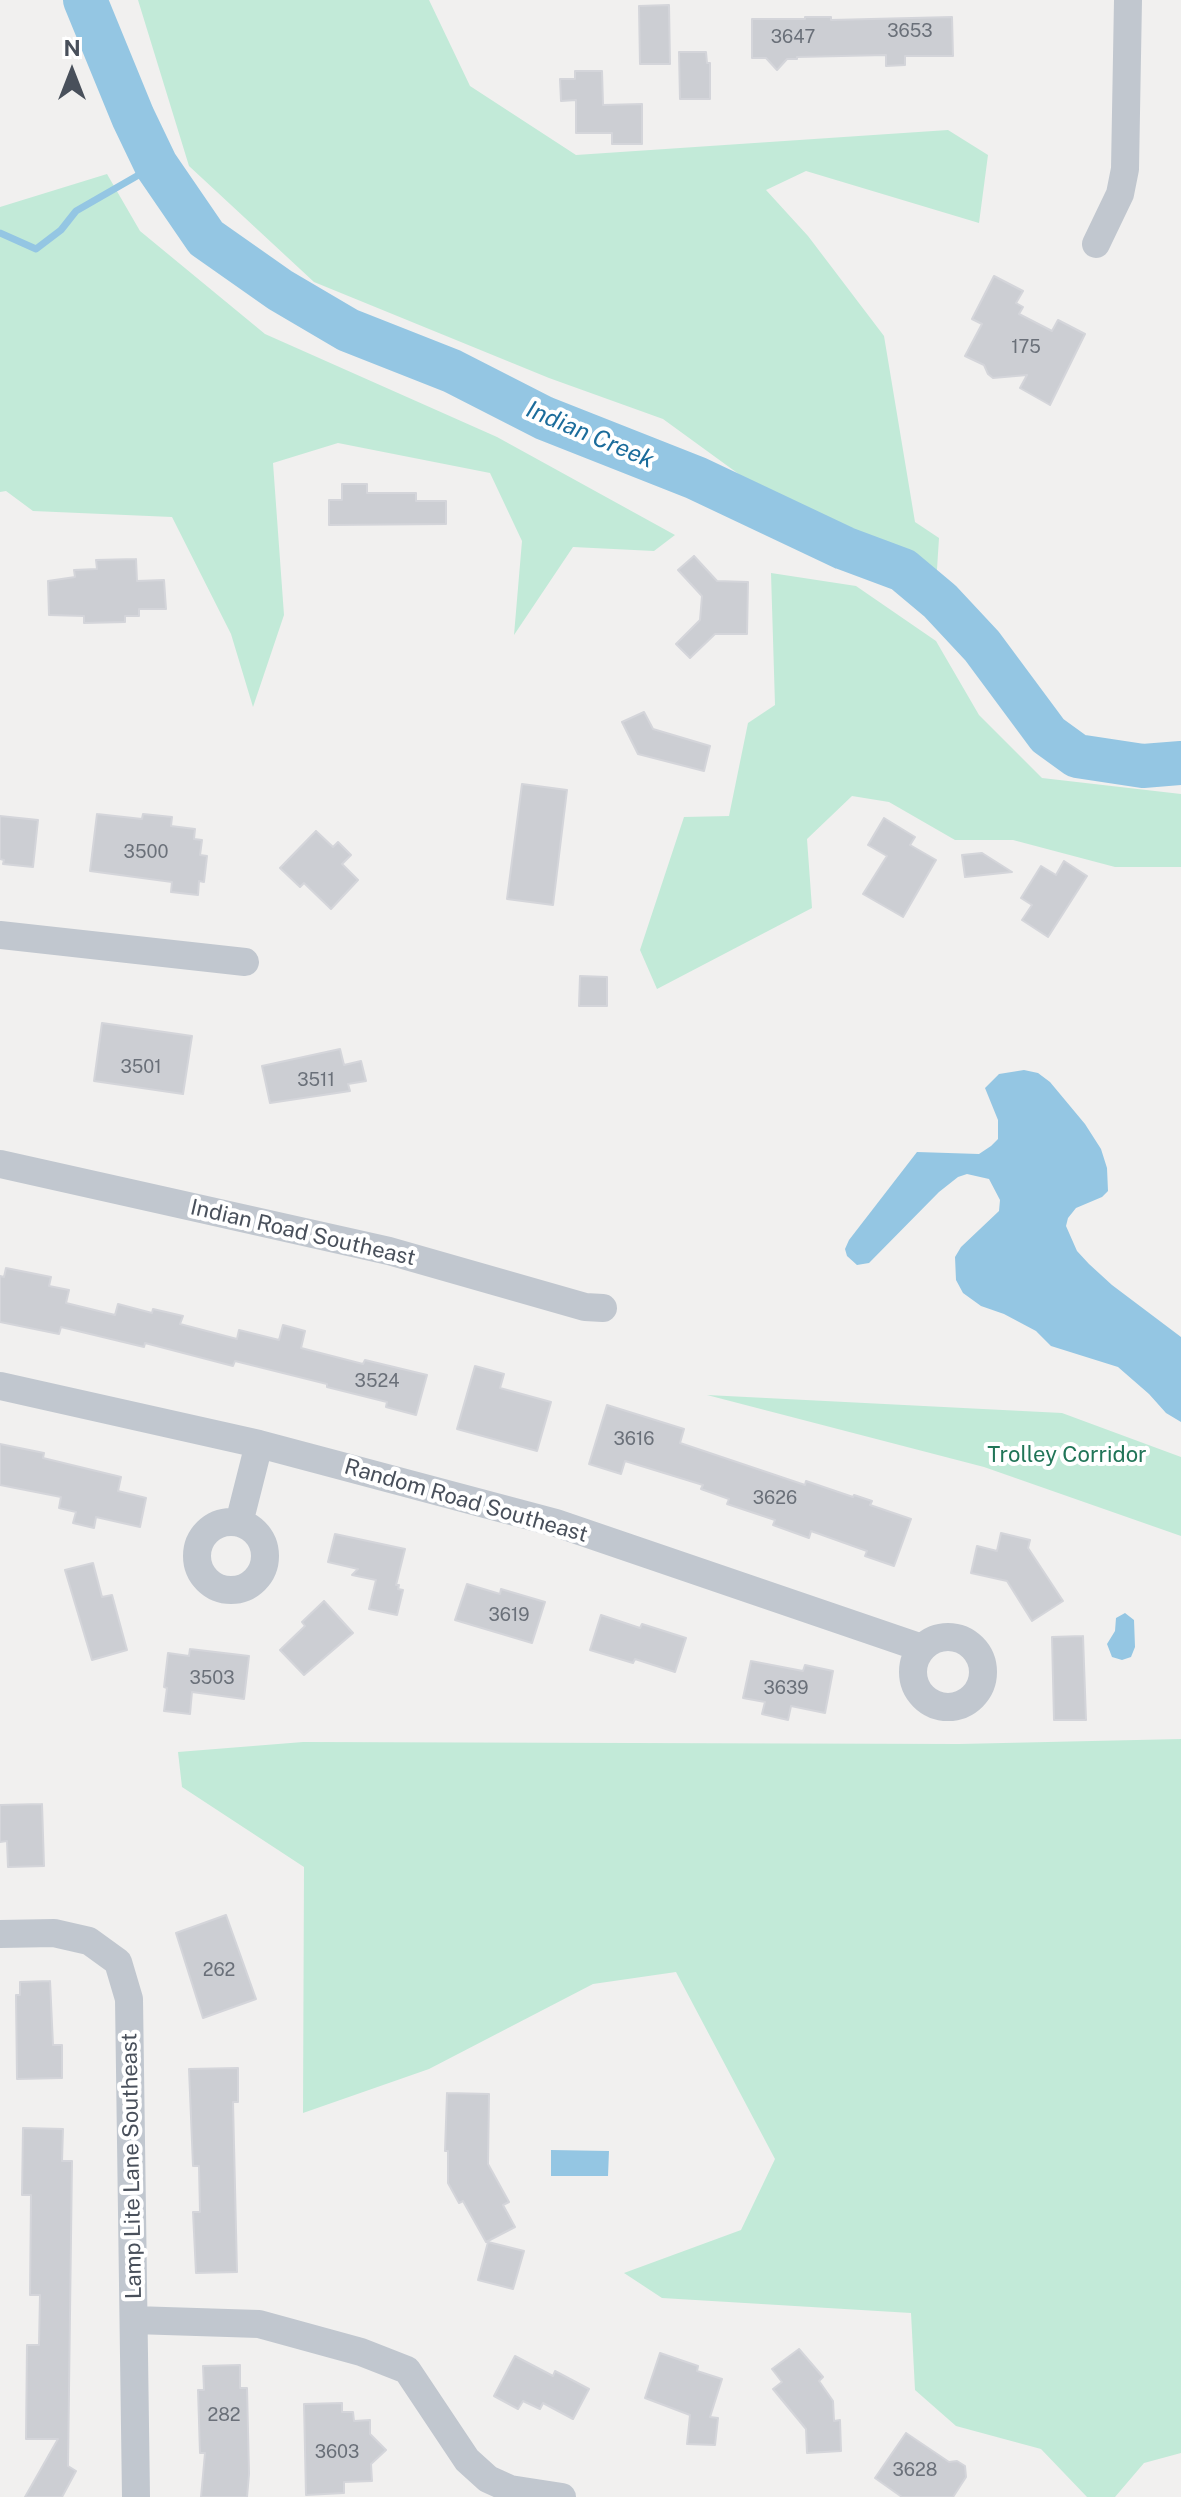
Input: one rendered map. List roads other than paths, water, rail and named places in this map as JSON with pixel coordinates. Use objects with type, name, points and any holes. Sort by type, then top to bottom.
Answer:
[{"type":"street","points":[[1096,244],[1120,194],[1125,169],[1128,0]]},
{"type":"street","points":[[0,935],[245,962]]},
{"type":"street","name":"Indian Road Southeast","points":[[0,1164],[389,1251],[585,1307],[603,1308]]},
{"type":"street","name":"Random Road Southeast","points":[[0,1386],[259,1444],[556,1523],[922,1648]]},
{"type":"street","points":[[239,1523],[259,1444]]},
{"type":"street","name":"Lamp Lite Lane Southeast","points":[[0,1934],[54,1933],[89,1941],[118,1962],[129,1999],[136,2497]]},
{"type":"street","points":[[134,2320],[259,2324],[361,2352],[407,2370],[467,2460],[488,2479],[510,2489],[562,2497]]},
{"type":"water","points":[[1024,1070],[1038,1073],[1050,1082],[1085,1124],[1101,1149],[1107,1168],[1108,1191],[1102,1197],[1076,1208],[1066,1226],[1077,1251],[1089,1264],[1181,1337],[1181,1422],[1166,1413],[1118,1367],[1051,1346],[1036,1331],[981,1306],[963,1293],[956,1280],[955,1257],[961,1247],[999,1211],[1000,1200],[989,1179],[967,1174],[958,1177],[939,1192],[869,1263],[857,1265],[847,1256],[845,1249],[849,1240],[917,1152],[979,1154],[998,1139],[998,1120],[985,1088],[999,1074]]},
{"type":"water","points":[[1125,1613],[1134,1620],[1135,1647],[1131,1657],[1122,1660],[1112,1657],[1107,1644],[1115,1631],[1116,1618]]},
{"type":"water","points":[[551,2150],[609,2151],[608,2176],[551,2176]]},
{"type":"waterway","name":"Indian Creek","points":[[85,0],[156,165],[206,238],[280,290],[348,330],[452,371],[544,418],[696,478],[844,548],[903,570],[940,601],[982,646],[1048,735],[1077,756],[1143,766],[1181,763]]},
{"type":"waterway","points":[[0,233],[36,249],[61,230],[76,211],[156,165]]},
{"type":"park label","name":"Trolley Corridor","points":[[1067,1455]]}]
